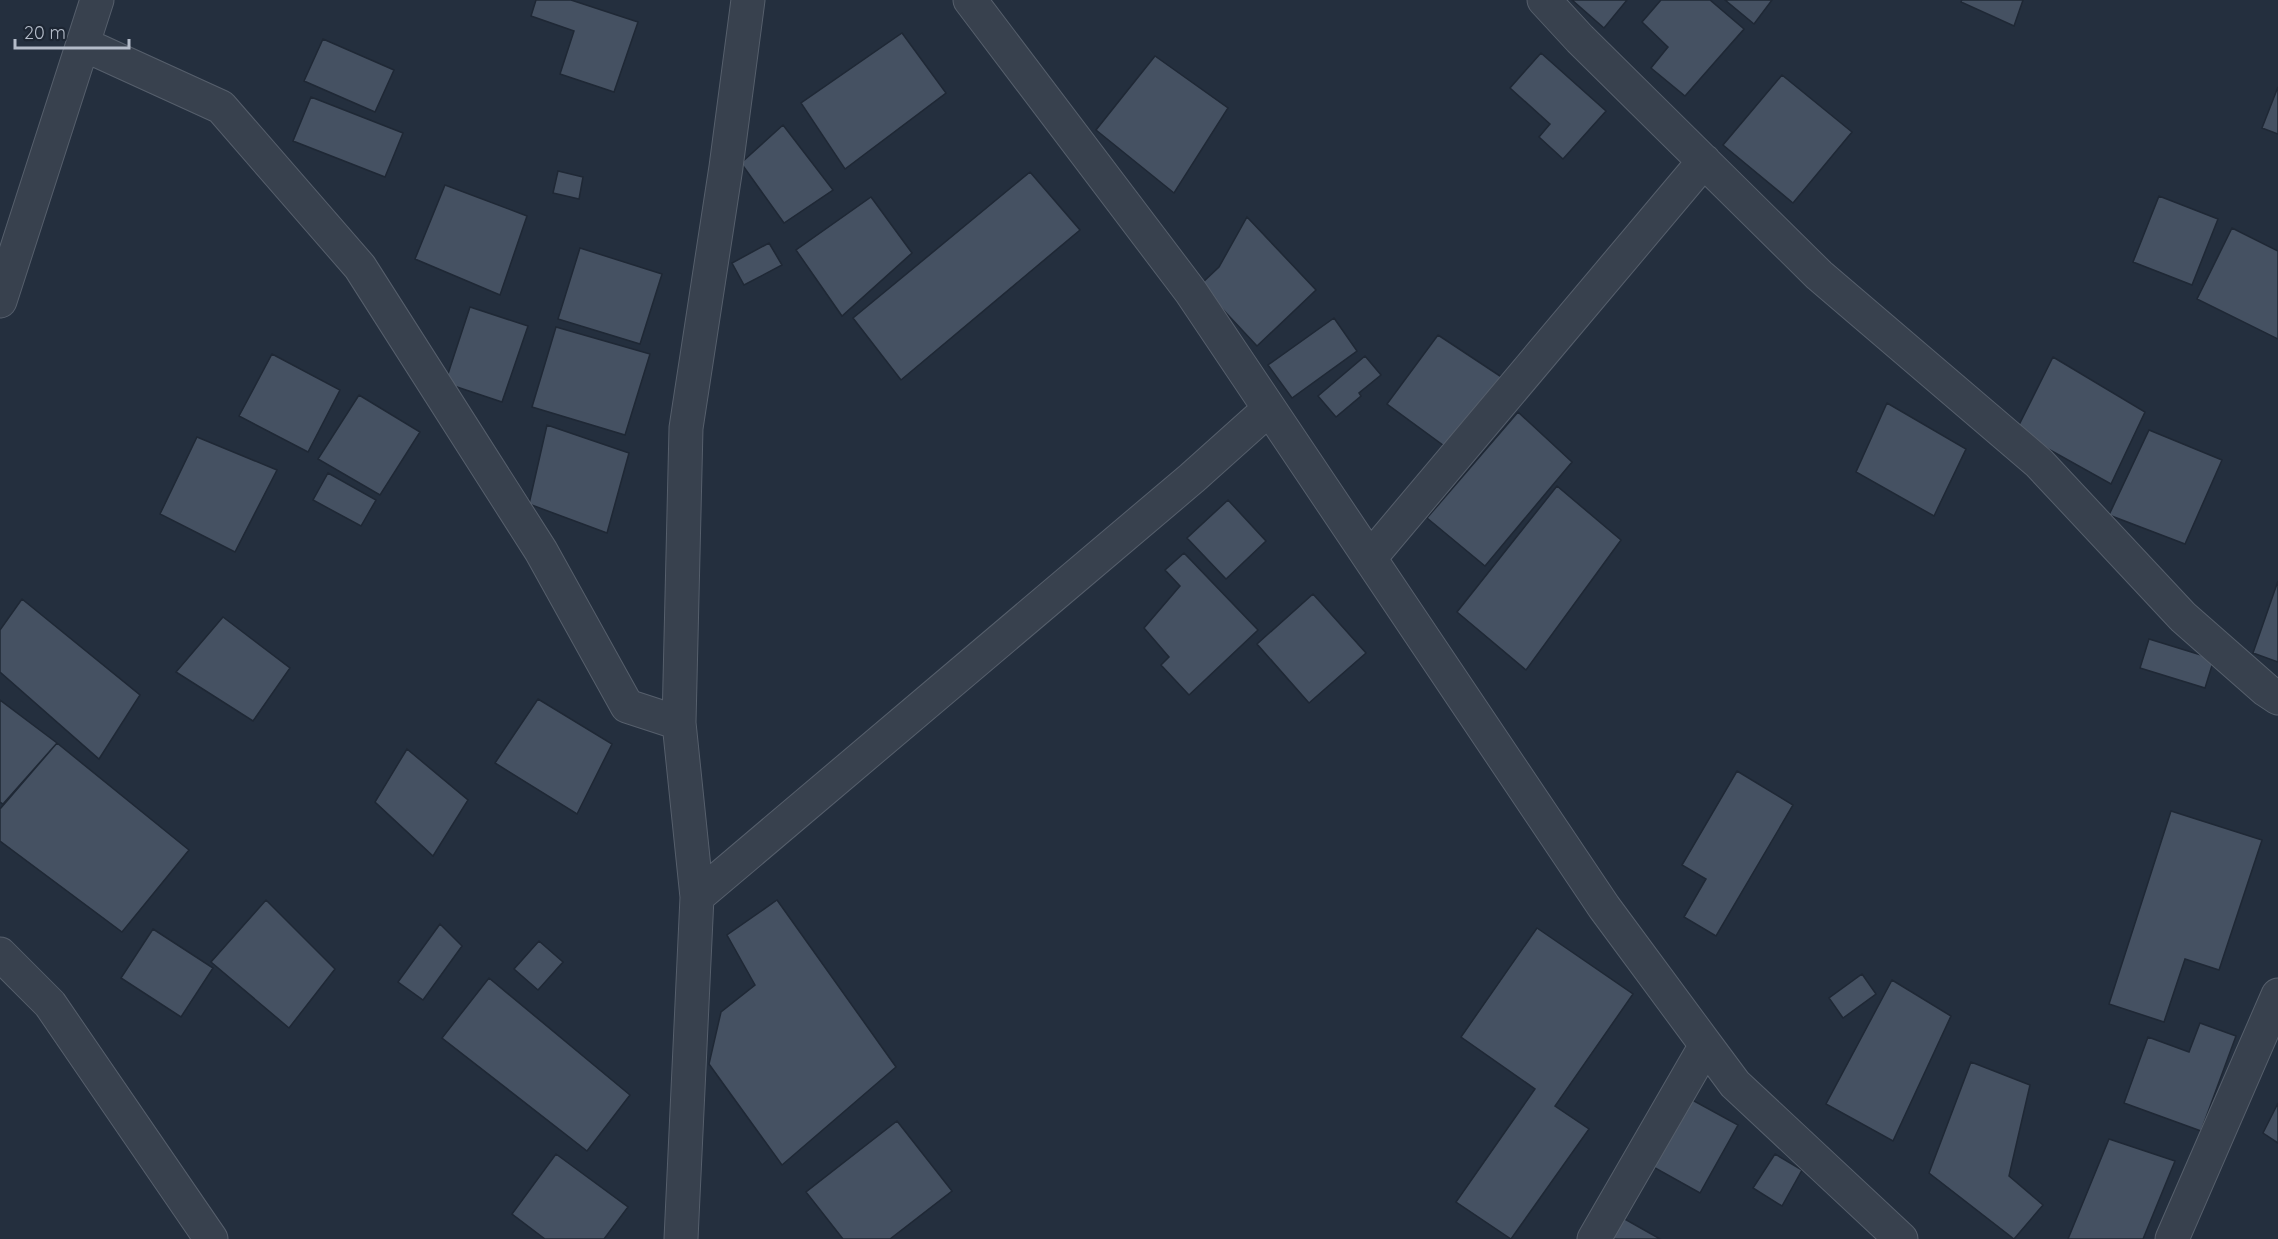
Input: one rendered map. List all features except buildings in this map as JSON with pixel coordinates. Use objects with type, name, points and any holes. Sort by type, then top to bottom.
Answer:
[{"type":"street","points":[[0,301],[97,0]]},
{"type":"street","points":[[681,1239],[697,897],[678,723],[686,428],[726,167],[748,0]]},
{"type":"street","points":[[970,0],[1191,292],[1604,907],[1735,1084],[1901,1239]]},
{"type":"street","points":[[1544,0],[1819,275],[2039,463],[2183,618],[2278,698]]},
{"type":"street","points":[[83,44],[221,107],[360,267],[541,551],[627,706],[678,723]]},
{"type":"street","points":[[1370,558],[1704,161]]},
{"type":"street","points":[[697,897],[1192,478],[1269,409]]},
{"type":"street","points":[[0,954],[50,1004],[212,1239]]},
{"type":"street","points":[[2172,1239],[2278,995]]},
{"type":"street","points":[[1594,1239],[1706,1045]]}]
